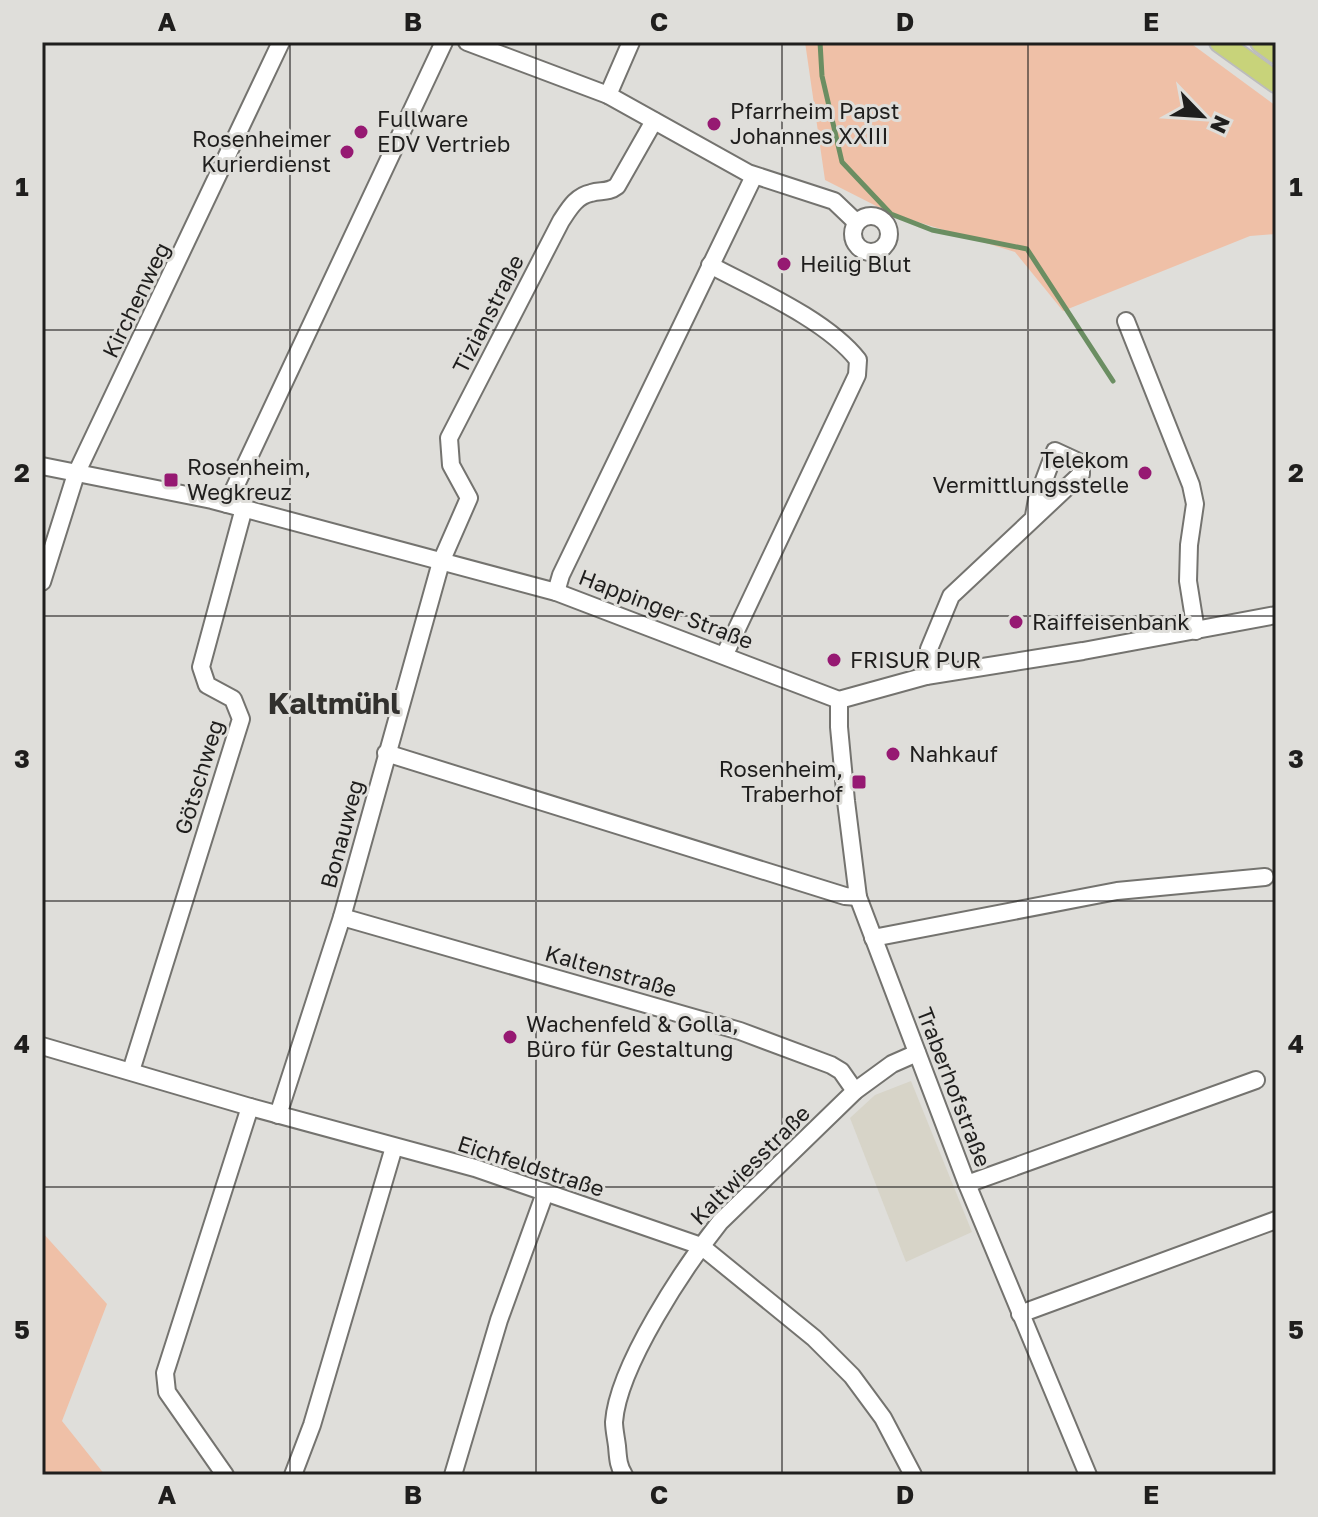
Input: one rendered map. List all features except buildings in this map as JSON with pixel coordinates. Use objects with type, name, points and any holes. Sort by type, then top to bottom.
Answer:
[{"type":"main road","points":[[1220,42],[1276,82]]},
{"type":"main road","points":[[1261,42],[1276,53]]},
{"type":"street","name":"Kirchenweg","points":[[42,582],[76,474],[281,42]]},
{"type":"street","name":"Götschweg","points":[[131,1071],[241,719],[233,699],[207,685],[201,667],[236,506],[444,42]]},
{"type":"street","points":[[467,42],[608,95],[754,176],[834,201],[856,222]]},
{"type":"street","points":[[608,95],[631,42]]},
{"type":"street","name":"Tizianstraße","points":[[441,562],[469,498],[451,465],[449,438],[573,202],[588,193],[609,192],[617,186],[654,121]]},
{"type":"street","points":[[556,592],[561,575],[754,176]]},
{"type":"street","points":[[710,265],[809,319],[846,345],[858,360],[857,375],[725,654]]},
{"type":"street","points":[[1126,321],[1191,485],[1195,504],[1188,581],[1196,631]]},
{"type":"street","name":"Happinger Straße","points":[[42,466],[236,506],[556,592],[839,700]]},
{"type":"street","points":[[926,676],[929,649],[951,596],[1034,516]]},
{"type":"street","name":"Bonauweg","points":[[278,1115],[342,917],[441,562]]},
{"type":"street","points":[[839,700],[926,676],[1276,615]]},
{"type":"street","name":"Traberhofstraße","points":[[839,700],[846,801],[858,897],[967,1184],[1088,1475]]},
{"type":"street","points":[[386,753],[845,896],[858,897]]},
{"type":"street","points":[[873,938],[1117,891],[1265,877]]},
{"type":"street","name":"Kaltenstraße","points":[[342,917],[740,1031],[831,1065],[841,1071],[855,1091]]},
{"type":"street","name":"Eichfeldstraße","points":[[42,1046],[278,1115],[475,1168],[701,1246],[814,1338],[852,1376],[883,1418],[913,1475]]},
{"type":"street","name":"Kaltwiesstraße","points":[[624,1475],[618,1467],[614,1421],[624,1382],[656,1317],[701,1246],[720,1222],[855,1091],[892,1064],[917,1053]]},
{"type":"street","points":[[967,1184],[1256,1080]]},
{"type":"street","points":[[225,1475],[167,1392],[165,1373],[250,1107]]},
{"type":"street","points":[[293,1475],[312,1425],[394,1147]]},
{"type":"street","points":[[453,1475],[499,1320],[545,1193]]},
{"type":"street","points":[[1020,1314],[1276,1220]]},
{"type":"shaded area","points":[[805,42],[1189,42],[1276,106],[1276,234],[1250,236],[1063,311],[1015,252],[892,214],[825,180]]},
{"type":"shaded area","points":[[911,1081],[972,1232],[906,1262],[850,1118],[875,1095]]},
{"type":"shaded area","points":[[42,1232],[107,1304],[62,1421],[105,1475],[42,1475]]},
{"type":"waterway","points":[[820,42],[822,76],[842,162],[891,214],[932,230],[1027,249],[1113,381]]},
{"type":"place","name":"Pfarrheim Papst Johannes XXIII","points":[[714,124]]},
{"type":"place","name":"Fullware EDV Vertrieb","points":[[361,132]]},
{"type":"place","name":"Rosenheimer Kurierdienst","points":[[347,152]]},
{"type":"place","name":"Heilig Blut","points":[[784,264]]},
{"type":"place","name":"Telekom Vermittlungsstelle","points":[[1145,473]]},
{"type":"place","name":"Rosenheim, Wegkreuz","points":[[171,480]]},
{"type":"place","name":"Raiffeisenbank","points":[[1016,622]]},
{"type":"place","name":"FRISUR PUR","points":[[834,660]]},
{"type":"place","name":"Nahkauf","points":[[893,754]]},
{"type":"place","name":"Rosenheim, Traberhof","points":[[859,782]]},
{"type":"place","name":"Wachenfeld & Golla, Büro für Gestaltung","points":[[510,1037]]},
{"type":"district","name":"Kaltmühl","points":[[334,704]]}]
